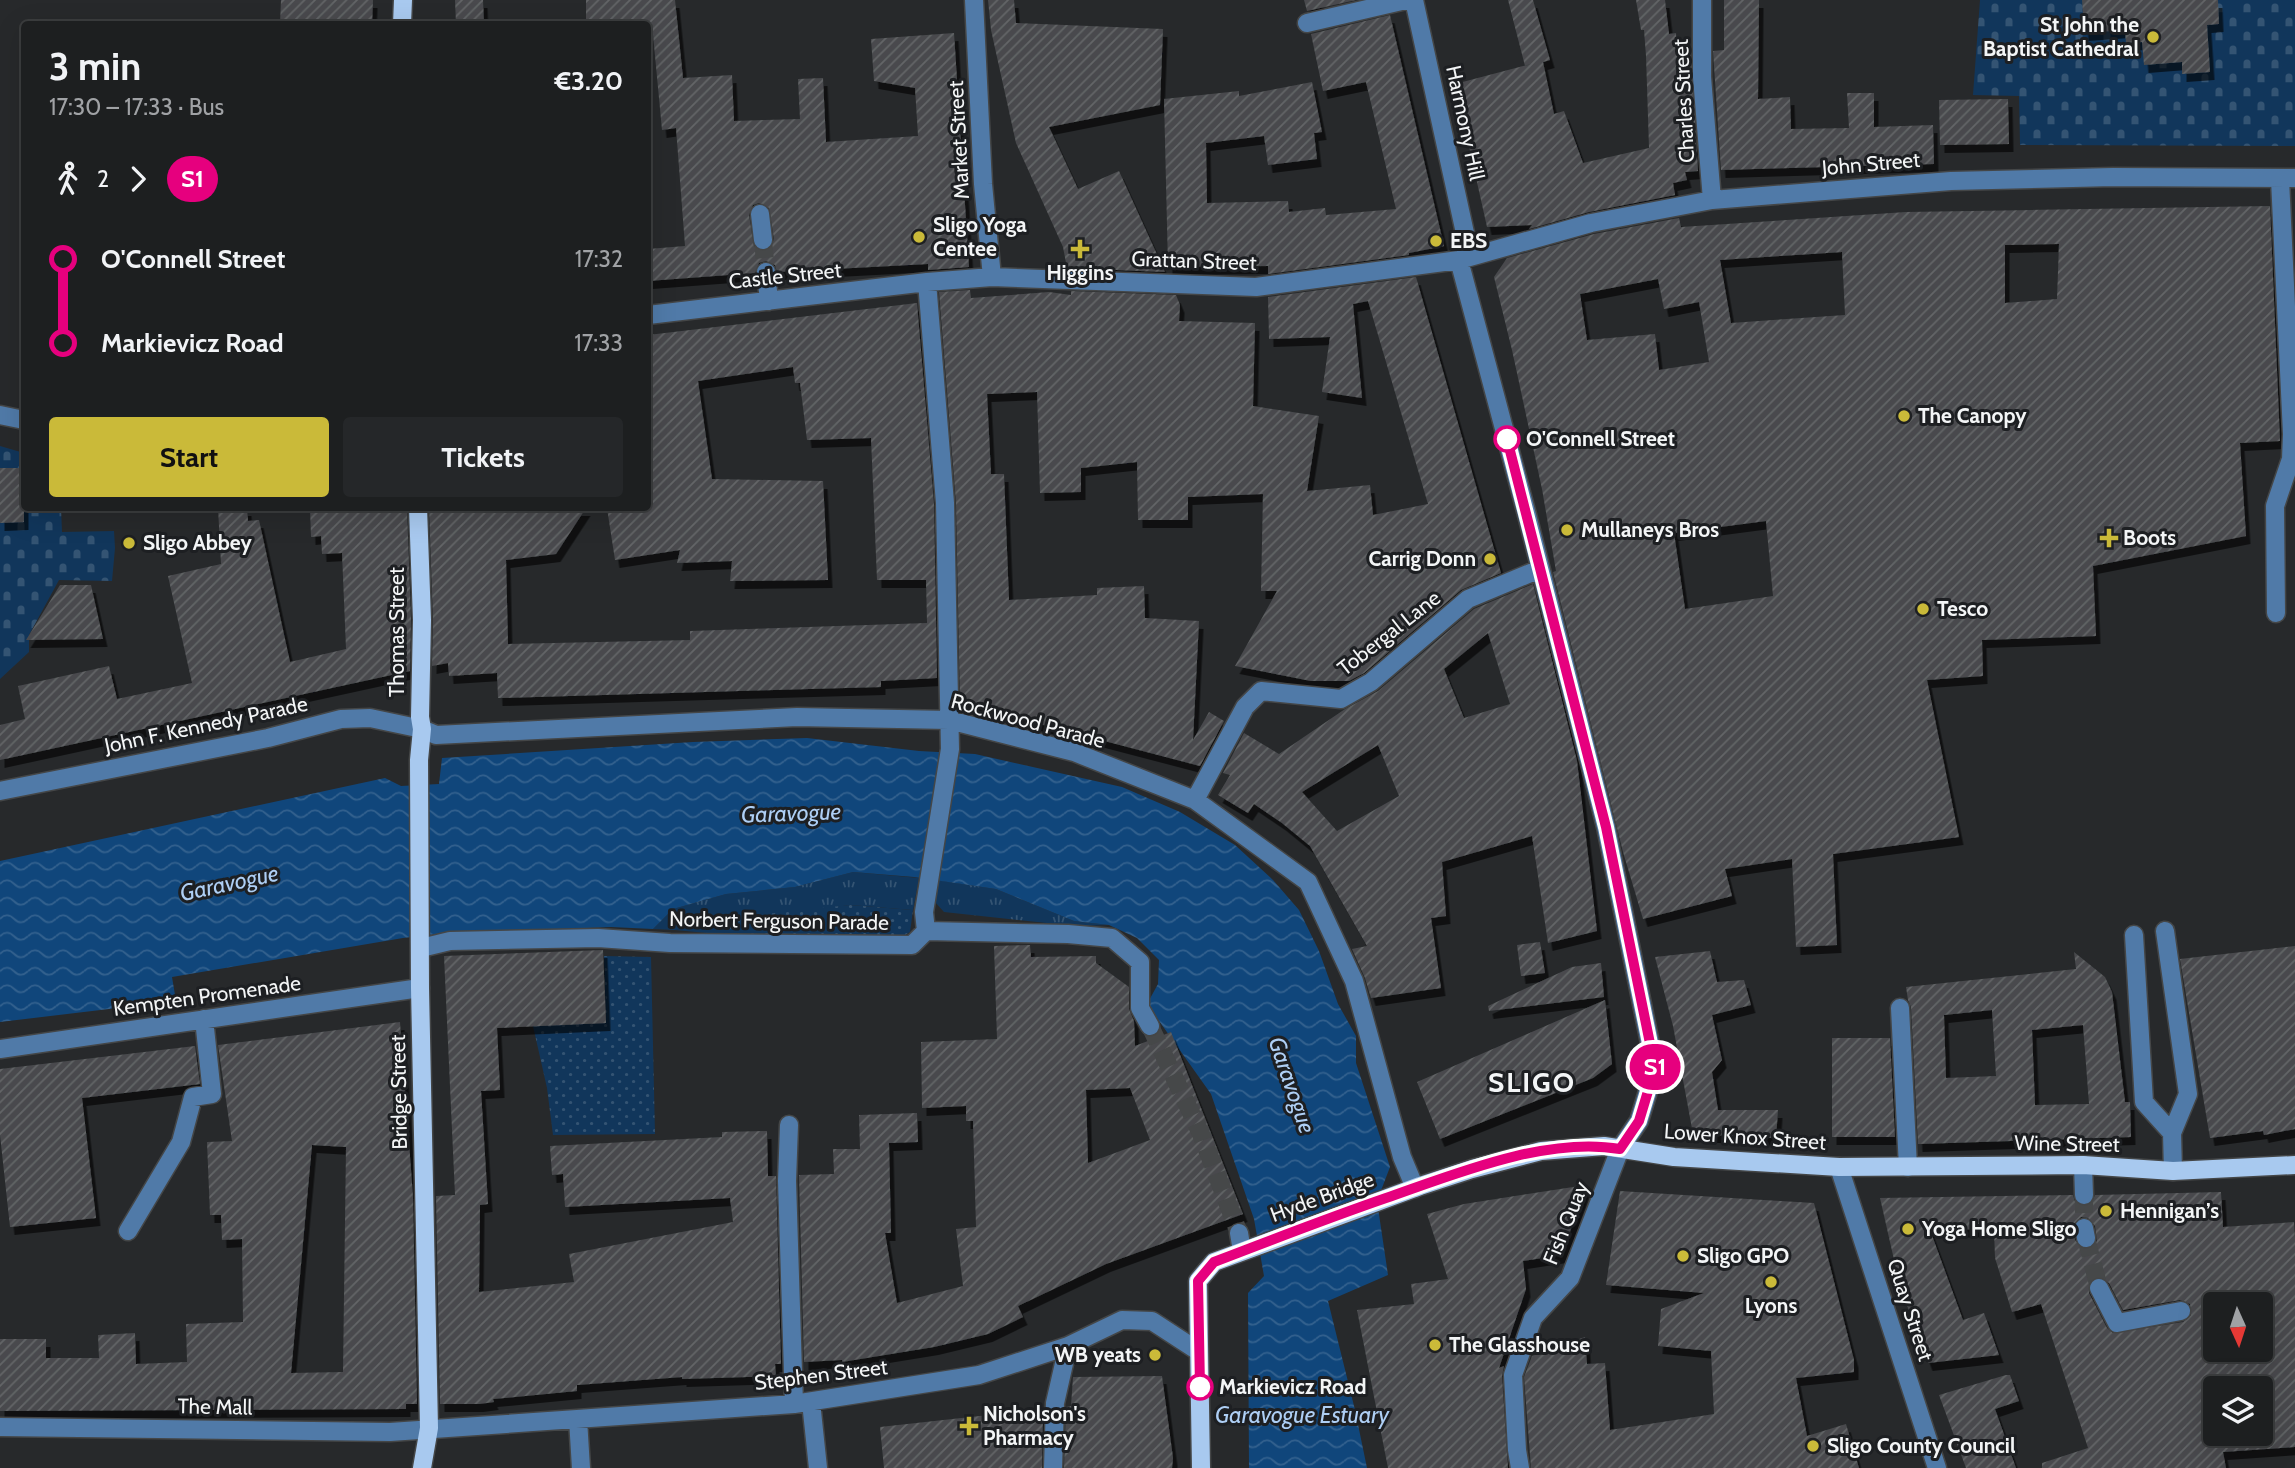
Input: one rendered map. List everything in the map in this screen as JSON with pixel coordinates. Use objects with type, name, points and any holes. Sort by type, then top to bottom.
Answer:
[{"type":"main road","points":[[402,21],[403,0]]},
{"type":"main road","name":"Thomas Street","points":[[418,511],[422,620],[422,729],[419,756]]},
{"type":"main road","name":"Bridge Street","points":[[419,756],[420,988],[429,1428],[422,1468]]},
{"type":"main road","name":"Lower Knox Street","points":[[1409,1190],[1536,1152],[1604,1146],[1674,1157],[1839,1167]]},
{"type":"main road","name":"Wine Street","points":[[1839,1167],[2083,1165],[2173,1171],[2295,1165]]},
{"type":"main road","name":"Hyde Bridge","points":[[1250,1248],[1409,1190]]},
{"type":"main road","points":[[1201,1468],[1198,1281],[1214,1262],[1250,1248]]},
{"type":"street","name":"Market Street","points":[[974,0],[983,184],[992,277]]},
{"type":"street","points":[[1307,23],[1406,0]]},
{"type":"street","name":"Harmony Hill","points":[[1414,0],[1465,258]]},
{"type":"street","name":"Charles Street","points":[[1702,0],[1702,77],[1712,200]]},
{"type":"street","name":"John Street","points":[[1465,258],[1591,223],[1712,200],[1951,181],[2113,177],[2287,178]]},
{"type":"street","points":[[2276,613],[2275,506],[2291,459],[2292,434],[2287,178]]},
{"type":"street","points":[[760,214],[763,240]]},
{"type":"street","name":"Grattan Street","points":[[927,282],[992,277],[1256,287],[1465,258]]},
{"type":"street","points":[[1465,258],[1606,827],[1655,1068],[1639,1121],[1620,1149]]},
{"type":"street","points":[[766,272],[769,301]]},
{"type":"street","points":[[926,931],[924,912],[950,749],[945,503],[927,282]]},
{"type":"street","name":"Castle Street","points":[[651,315],[927,282]]},
{"type":"street","points":[[0,415],[21,419]]},
{"type":"street","name":"Tobergal Lane","points":[[1195,800],[1245,707],[1261,691],[1341,698],[1371,682],[1468,599],[1540,569]]},
{"type":"street","name":"Rockwood Parade","points":[[422,729],[436,735],[797,717],[949,720],[1074,752],[1195,800],[1308,882],[1354,981],[1409,1190]]},
{"type":"street","name":"John F. Kennedy Parade","points":[[0,791],[268,738],[341,719],[370,718],[422,729]]},
{"type":"street","name":"Norbert Ferguson Parade","points":[[420,945],[450,941],[598,938],[670,943],[912,945],[926,931],[1068,934],[1112,938],[1140,962],[1140,1008],[1150,1026]]},
{"type":"street","points":[[2165,931],[2188,1094],[2172,1133],[2173,1171]]},
{"type":"street","points":[[2134,935],[2144,1102],[2172,1133]]},
{"type":"street","name":"Kempten Promenade","points":[[0,1049],[420,988]]},
{"type":"street","points":[[1900,1008],[1908,1167]]},
{"type":"street","points":[[128,1231],[181,1142],[192,1097],[212,1094],[204,1019]]},
{"type":"street","points":[[789,1125],[787,1181],[803,1403],[818,1468]]},
{"type":"street","name":"Fish Quay","points":[[1520,1468],[1513,1376],[1533,1318],[1570,1278],[1620,1149]]},
{"type":"street","points":[[2083,1165],[2084,1195]]},
{"type":"street","name":"Quay Street","points":[[1839,1167],[1937,1468]]},
{"type":"street","points":[[1239,1233],[1250,1248]]},
{"type":"street","points":[[2099,1288],[2117,1323],[2181,1311]]},
{"type":"street","name":"Stephen Street","points":[[429,1428],[803,1403],[979,1376],[1068,1346],[1122,1320],[1152,1321],[1198,1351]]},
{"type":"street","points":[[1053,1468],[1055,1403],[1068,1346]]},
{"type":"street","points":[[578,1419],[581,1468]]},
{"type":"street","name":"The Mall","points":[[0,1427],[390,1432],[429,1428]]},
{"type":"green space","points":[[1980,0],[2295,0],[2295,146],[2020,145],[2019,96],[1973,95]]},
{"type":"green space","points":[[0,446],[21,452],[21,511],[61,511],[62,532],[114,531],[115,548],[112,581],[59,580],[29,635],[29,652],[0,679]]},
{"type":"green space","points":[[853,872],[919,878],[913,910],[850,905],[675,930],[653,929],[673,909],[726,894],[795,887]]},
{"type":"green space","points":[[936,880],[996,889],[1074,921],[1109,925],[1075,926],[944,912],[935,902]]},
{"type":"green space","points":[[850,905],[913,910],[910,932],[900,938],[728,935],[675,930],[766,914]]},
{"type":"green space","points":[[604,956],[651,957],[655,1134],[553,1135],[547,1088],[533,1026],[606,1023]]},
{"type":"water","points":[[807,738],[919,751],[975,754],[1122,787],[1180,812],[1235,845],[1273,880],[1299,910],[1319,951],[1338,1004],[1356,1036],[1356,1063],[1390,1167],[1377,1201],[1388,1275],[1328,1301],[1367,1468],[1249,1468],[1248,1293],[1264,1276],[1254,1219],[1211,1094],[1147,1004],[1158,984],[1159,960],[1137,938],[1109,925],[1074,921],[996,889],[914,877],[853,872],[795,887],[726,894],[673,909],[653,929],[611,927],[438,934],[403,938],[172,977],[176,1001],[0,1022],[0,861],[385,778],[401,786],[439,784],[442,758],[693,742]]},
{"type":"building","points":[[281,0],[373,0],[372,21],[280,21]]},
{"type":"building","points":[[455,0],[483,0],[484,21],[456,21]]},
{"type":"building","points":[[586,0],[675,0],[683,78],[732,75],[734,121],[800,119],[798,79],[823,78],[826,142],[918,136],[915,88],[874,81],[871,39],[954,33],[969,267],[928,270],[928,264],[777,272],[775,265],[766,261],[759,263],[755,273],[651,281],[651,249],[685,246],[676,128],[662,130],[651,21],[586,21]],"holes":[[[759,203],[769,208],[774,239],[770,249],[764,251],[754,246],[749,215],[753,205]]]},
{"type":"building","points":[[988,0],[1014,0],[1016,23],[1163,29],[1160,105],[1049,127],[1078,189],[1119,171],[1165,272],[1067,268],[1063,247],[1016,143],[991,30]]},
{"type":"building","points":[[1304,0],[1356,0],[1307,11]]},
{"type":"building","points":[[1508,0],[1533,0],[1550,60],[1543,62],[1554,114],[1564,111],[1583,163],[1649,148],[1644,30],[1641,30],[1636,0],[1665,0],[1669,34],[1676,33],[1677,54],[1691,52],[1698,171],[1685,172],[1687,180],[1673,183],[1675,195],[1589,212],[1529,229],[1532,225],[1487,227],[1455,84],[1525,66]]},
{"type":"building","points":[[1724,0],[1759,0],[1758,99],[1790,97],[1791,129],[1849,128],[1847,93],[1874,93],[1874,127],[1933,125],[1934,164],[1721,170],[1713,51],[1724,50]]},
{"type":"building","name":"St John the Baptist Cathedral","points":[[2082,0],[2218,0],[2219,24],[2207,25],[2210,72],[2182,74],[2182,62],[2144,65],[2142,42],[2126,43],[2125,30],[2084,33]]},
{"type":"building","points":[[1390,15],[1444,246],[1409,255],[1268,274],[1268,266],[1168,267],[1164,99],[1239,91],[1239,96],[1312,82],[1322,132],[1314,133],[1317,159],[1268,165],[1264,136],[1206,143],[1207,203],[1288,201],[1289,212],[1325,208],[1326,215],[1396,209],[1366,82],[1323,91],[1311,34]]},
{"type":"building","points":[[2008,99],[2009,144],[1940,145],[1939,100]]},
{"type":"building","points":[[2270,206],[2280,441],[2240,443],[2246,536],[2093,566],[2096,636],[1982,640],[1983,676],[1927,680],[1959,837],[1833,854],[1837,945],[1796,947],[1792,859],[1725,869],[1732,896],[1643,919],[1623,852],[1553,572],[1556,571],[1542,489],[1494,277],[1507,258],[1594,234],[1679,218],[1681,227],[1906,212]],"holes":[[[2059,244],[2057,299],[2005,303],[2005,245]],[[1842,252],[1845,315],[1731,323],[1720,260]],[[1658,279],[1664,309],[1699,302],[1709,362],[1659,370],[1655,334],[1587,340],[1580,294]],[[1766,521],[1773,596],[1685,609],[1674,533]]]},
{"type":"building","points":[[1416,277],[1501,573],[1461,590],[1364,673],[1349,681],[1311,681],[1235,666],[1277,591],[1261,591],[1263,494],[1188,497],[1188,520],[1138,520],[1137,462],[1081,468],[1081,492],[1040,493],[1037,392],[987,394],[991,474],[1004,474],[1009,600],[1097,595],[1097,588],[1144,586],[1145,618],[1199,621],[1193,740],[1209,712],[1224,721],[1200,766],[960,703],[956,503],[939,292],[970,290],[971,298],[1049,292],[1071,295],[1071,291],[1176,295],[1180,305],[1179,321],[1255,323],[1253,406],[1319,416],[1307,491],[1370,485],[1373,515],[1428,504],[1368,301],[1353,304],[1362,398],[1322,392],[1330,337],[1269,339],[1268,297]]},
{"type":"building","points":[[917,303],[934,504],[937,678],[881,681],[881,687],[498,698],[497,673],[449,676],[448,663],[432,666],[429,511],[584,511],[556,554],[506,560],[508,644],[690,640],[690,631],[927,623],[926,580],[877,580],[871,438],[807,440],[800,383],[795,383],[793,367],[698,381],[712,479],[823,481],[828,580],[730,581],[732,561],[677,563],[680,550],[615,560],[607,511],[651,511],[651,335]]},
{"type":"building","points":[[0,468],[21,468],[21,511],[24,511],[24,522],[0,523]]},
{"type":"building","points":[[218,511],[247,511],[248,521],[259,520],[290,662],[346,649],[342,553],[322,554],[321,536],[311,537],[310,511],[407,511],[410,671],[0,760],[0,725],[25,719],[18,686],[109,666],[117,699],[192,683],[168,576],[221,564]]},
{"type":"building","points":[[1533,584],[1577,761],[1597,931],[1548,943],[1532,836],[1442,862],[1446,916],[1431,918],[1441,988],[1371,998],[1352,949],[1367,946],[1310,846],[1254,804],[1248,813],[1218,795],[1230,775],[1223,773],[1244,733],[1279,754],[1345,709],[1378,691],[1474,609]],"holes":[[[1488,633],[1510,704],[1464,718],[1444,669]],[[1378,745],[1399,796],[1337,831],[1302,792]]]},
{"type":"building","points":[[60,585],[91,585],[103,639],[26,640]]},
{"type":"building","points":[[1540,942],[1545,973],[1521,976],[1517,945]]},
{"type":"building","points":[[1030,945],[1031,957],[1096,956],[1096,963],[1129,987],[1129,1009],[1134,1021],[1135,1046],[1171,1032],[1243,1214],[1106,1264],[1018,1306],[1023,1317],[988,1334],[934,1347],[842,1362],[804,1362],[799,1175],[834,1174],[833,1149],[860,1149],[859,1115],[917,1113],[918,1142],[889,1143],[891,1233],[885,1233],[897,1303],[963,1286],[956,1229],[976,1227],[973,1121],[966,1121],[966,1106],[922,1108],[921,1042],[997,1039],[994,946]],"holes":[[[1130,1088],[1150,1140],[1088,1163],[1086,1090]]]},
{"type":"building","points":[[2295,946],[2295,1129],[2264,1135],[2263,1131],[2210,1138],[2180,959]]},
{"type":"building","points":[[603,950],[606,1023],[497,1028],[500,1090],[481,1091],[488,1204],[480,1205],[479,1292],[574,1282],[569,1254],[733,1222],[730,1198],[565,1207],[563,1174],[552,1175],[550,1146],[722,1137],[722,1132],[767,1131],[768,1176],[776,1176],[781,1364],[775,1364],[776,1376],[682,1377],[577,1385],[577,1391],[493,1399],[494,1402],[479,1404],[440,1404],[436,1196],[455,1195],[444,956]]},
{"type":"building","points":[[1710,951],[1717,982],[1744,980],[1751,1005],[1712,1015],[1722,1060],[1712,1072],[1718,1110],[1778,1110],[1776,1138],[1693,1134],[1673,1026],[1655,957]]},
{"type":"building","points":[[2074,952],[2105,977],[2112,992],[2125,1102],[2130,1102],[2131,1137],[1918,1144],[1911,1007],[1906,987],[2076,969]],"holes":[[[1992,1010],[1996,1076],[1946,1078],[1944,1015]],[[2083,1025],[2089,1104],[2035,1105],[2032,1030]]]},
{"type":"building","points":[[1601,963],[1604,997],[1489,1011],[1488,1006],[1572,967]]},
{"type":"building","points":[[1605,1000],[1612,1064],[1593,1078],[1440,1139],[1417,1082]]},
{"type":"building","points":[[400,1022],[413,1197],[417,1404],[406,1404],[406,1409],[0,1411],[0,1339],[46,1339],[46,1358],[99,1358],[98,1335],[135,1333],[136,1364],[187,1362],[186,1324],[243,1322],[242,1239],[222,1240],[221,1215],[210,1215],[207,1142],[232,1141],[218,1045]],"holes":[[[312,1145],[346,1147],[343,1372],[291,1373]]]},
{"type":"building","points":[[1832,1038],[1890,1038],[1895,1137],[1832,1137]]},
{"type":"building","points":[[195,1046],[200,1084],[82,1098],[96,1218],[10,1227],[0,1135],[0,1069]]},
{"type":"building","name":"The Glasshouse","points":[[1586,1185],[1562,1255],[1523,1261],[1526,1289],[1499,1368],[1504,1366],[1502,1376],[1508,1468],[1388,1468],[1357,1310],[1414,1304],[1411,1284],[1448,1279],[1427,1214],[1464,1204]]},
{"type":"building","points":[[1620,1191],[1814,1203],[1854,1360],[1854,1372],[1796,1378],[1807,1436],[1846,1424],[1859,1468],[1531,1468],[1524,1377],[1532,1356],[1585,1337],[1587,1364],[1605,1363],[1610,1430],[1714,1414],[1711,1351],[1658,1346],[1661,1309],[1704,1293],[1606,1285]]},
{"type":"building","points":[[2221,1192],[2223,1227],[2294,1222],[2295,1447],[2223,1452],[2226,1468],[2042,1468],[2042,1463],[2088,1448],[2041,1304],[2012,1312],[1995,1258],[1994,1229],[1930,1230],[1963,1320],[1984,1313],[1999,1355],[1928,1363],[1900,1286],[1880,1198],[2073,1195],[2075,1202],[2084,1206],[2091,1204],[2095,1195]],"holes":[[[2081,1217],[2088,1218],[2095,1226],[2097,1241],[2089,1249],[2082,1248],[2075,1240],[2073,1225]],[[2100,1277],[2109,1283],[2123,1310],[2180,1300],[2190,1304],[2191,1315],[2183,1322],[2113,1333],[2107,1328],[2089,1293],[2090,1281]]]},
{"type":"building","points":[[2010,1375],[2019,1401],[1995,1409],[2016,1468],[1966,1468],[1939,1395]]},
{"type":"building","points":[[1162,1376],[1172,1468],[1064,1468],[1066,1407],[1071,1406],[1073,1377]]},
{"type":"building","points":[[1043,1409],[1042,1468],[884,1468],[880,1427]]},
{"type":"tunnel","points":[[763,240],[766,272]]},
{"type":"tunnel","points":[[1150,1026],[1201,1134],[1239,1233]]},
{"type":"tunnel","points":[[2084,1195],[2084,1228]]},
{"type":"tunnel","points":[[2086,1238],[2099,1288]]},
{"type":"bus line","name":"S1","points":[[1200,1387],[1198,1281],[1214,1262],[1396,1194],[1472,1169],[1541,1151],[1604,1146],[1620,1149],[1639,1121],[1655,1068],[1606,827],[1507,439]]},
{"type":"place","name":"St John the Baptist Cathedral","points":[[2153,37]]},
{"type":"place","name":"Sligo Yoga Centee","points":[[919,237]]},
{"type":"place","name":"EBS","points":[[1436,241]]},
{"type":"place","name":"Higgins","points":[[1080,249]]},
{"type":"place","name":"The Canopy","points":[[1904,416]]},
{"type":"place","name":"O'Connell Street","points":[[1507,439]]},
{"type":"place","name":"Mullaneys Bros","points":[[1567,530]]},
{"type":"place","name":"Boots","points":[[2109,538]]},
{"type":"place","name":"Sligo Abbey","points":[[129,543]]},
{"type":"place","name":"Carrig Donn","points":[[1490,559]]},
{"type":"place","name":"Tesco","points":[[1923,609]]},
{"type":"place","name":"Hennigan’s","points":[[2106,1211]]},
{"type":"place","name":"Yoga Home Sligo","points":[[1908,1229]]},
{"type":"place","name":"Sligo GPO","points":[[1683,1256]]},
{"type":"place","name":"Lyons","points":[[1771,1282]]},
{"type":"place","name":"The Glasshouse","points":[[1435,1345]]},
{"type":"place","name":"WB yeats","points":[[1155,1355]]},
{"type":"place","name":"Markievicz Road","points":[[1200,1387]]},
{"type":"place","name":"Nicholson's Pharmacy","points":[[969,1426]]},
{"type":"place","name":"Sligo County Council","points":[[1813,1446]]},
{"type":"district","name":"SLIGO","points":[[1532,1082]]},
{"type":"water label","name":"Garavogue","points":[[791,813]]},
{"type":"water label","name":"Garavogue","points":[[229,883]]},
{"type":"water label","name":"Garavogue","points":[[1292,1085]]},
{"type":"water label","name":"Garavogue Estuary","points":[[1302,1415]]}]
